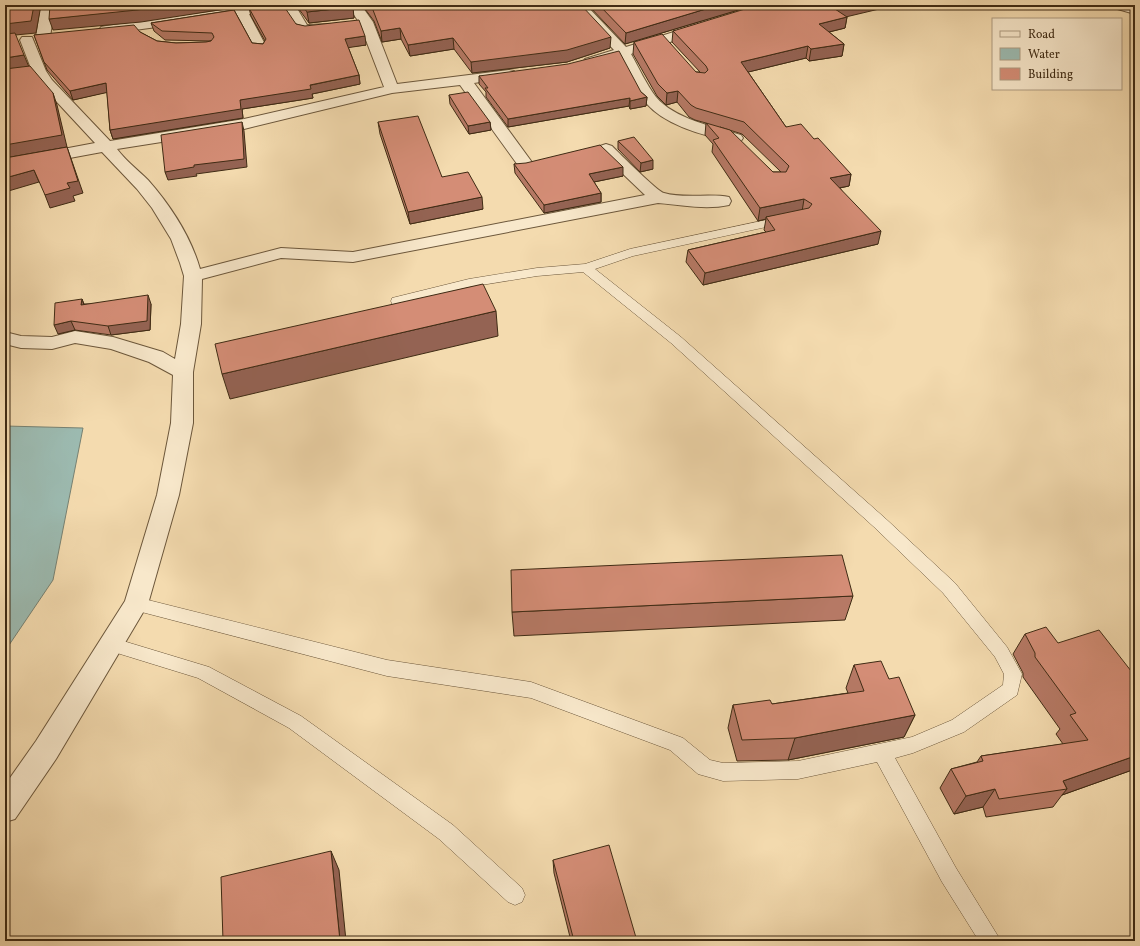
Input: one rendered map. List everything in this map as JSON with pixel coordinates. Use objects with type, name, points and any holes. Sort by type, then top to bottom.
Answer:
[{"type":"street","points":[[96,31],[142,27],[288,5],[303,28],[310,29],[338,26]]},
{"type":"street","points":[[354,5],[359,23],[392,89]]},
{"type":"street","points":[[579,5],[623,52],[650,99],[660,109],[689,124],[735,138],[745,147]]},
{"type":"street","points":[[1119,5],[1135,10]]},
{"type":"street","points":[[5,809],[46,750],[136,604],[168,495],[182,423],[183,372],[191,324],[193,276],[189,259],[174,228],[142,185],[114,157],[108,147],[47,83],[32,72],[28,39],[51,9]]},
{"type":"street","points":[[241,12],[260,48]]},
{"type":"street","points":[[575,65],[623,52],[666,43],[712,25]]},
{"type":"street","points":[[142,27],[146,36],[151,39]]},
{"type":"street","points":[[28,39],[58,35]]},
{"type":"street","points":[[5,166],[47,156],[244,124],[392,89],[521,73]]},
{"type":"street","points":[[464,80],[526,166]]},
{"type":"street","points":[[606,149],[658,198]]},
{"type":"street","points":[[193,276],[281,253],[353,257],[658,198],[706,202],[723,201]]},
{"type":"street","points":[[5,338],[21,342],[52,343],[75,337],[113,343],[156,357],[183,372]]},
{"type":"lane","points":[[397,301],[469,283],[537,272],[586,268],[630,254],[795,218]]},
{"type":"lane","points":[[136,604],[387,668],[532,690],[676,744],[705,768],[723,772],[798,770],[913,745],[958,726],[1011,689],[1013,674],[1001,652],[949,588],[880,523],[676,340],[586,268]]},
{"type":"lane","points":[[110,644],[203,672],[295,722],[446,832],[515,895]]},
{"type":"lane","points":[[882,752],[949,875],[991,941]]},
{"type":"water","points":[[5,426],[83,428],[53,580],[5,651]]},
{"type":"building","points":[[5,5],[34,5],[31,21],[5,24]]},
{"type":"building","points":[[50,5],[173,5],[49,19]]},
{"type":"building","points":[[283,5],[296,24],[305,26],[359,20],[365,36],[345,39],[359,75],[310,85],[311,89],[240,100],[241,109],[110,130],[106,83],[70,91],[44,62],[34,35],[134,25],[140,32],[157,41],[176,43],[206,42],[211,41],[214,37],[212,33],[162,31],[151,23],[234,10],[252,43],[263,44],[266,39],[249,8]]},
{"type":"building","points":[[302,5],[352,5],[353,7],[307,12]]},
{"type":"building","points":[[369,5],[581,5],[611,37],[567,50],[471,62],[453,38],[408,45],[400,28],[381,31],[373,10]]},
{"type":"building","points":[[599,5],[719,5],[626,33]]},
{"type":"building","points":[[758,5],[850,5],[835,9],[847,17],[819,24],[844,44],[811,49],[808,46],[741,62],[786,127],[801,124],[814,139],[818,138],[851,174],[830,178],[881,231],[705,273],[688,250],[775,230],[766,217],[809,208],[812,204],[804,199],[760,208],[713,140],[719,138],[706,123],[730,130],[773,172],[786,172],[789,166],[744,122],[696,108],[691,105],[678,91],[667,93],[658,84],[634,42],[662,34],[696,72],[705,73],[708,70],[706,66],[673,31]]},
{"type":"building","points":[[15,33],[24,55],[5,58],[5,34]]},
{"type":"building","points":[[619,51],[641,92],[647,97],[630,101],[630,98],[508,119],[485,88],[488,88],[479,76],[568,64]]},
{"type":"building","points":[[30,66],[53,93],[62,135],[5,145],[5,69]]},
{"type":"building","points":[[468,92],[490,122],[468,126],[449,95]]},
{"type":"building","points":[[418,116],[442,177],[468,172],[482,197],[408,212],[378,122]]},
{"type":"building","points":[[242,122],[244,159],[194,165],[194,167],[165,172],[161,135]]},
{"type":"building","points":[[634,137],[653,160],[641,163],[618,141]]},
{"type":"building","points":[[600,145],[623,167],[589,174],[601,193],[544,205],[514,164],[526,163]]},
{"type":"building","points":[[67,147],[78,181],[67,183],[70,188],[45,195],[34,170],[5,178],[5,158]]},
{"type":"building","points":[[483,284],[496,311],[222,374],[215,344]]},
{"type":"building","points":[[148,295],[147,321],[108,326],[71,321],[54,325],[55,303],[82,299],[81,305]]},
{"type":"building","points":[[842,555],[853,596],[512,612],[511,570]]},
{"type":"building","points":[[1046,627],[1058,643],[1099,630],[1135,676],[1135,756],[1063,781],[1067,789],[999,799],[995,789],[966,796],[951,769],[983,761],[981,756],[1088,740],[1070,715],[1076,713],[1035,657],[1035,653],[1025,634]]},
{"type":"building","points":[[881,661],[889,679],[899,677],[915,715],[795,738],[742,740],[733,705],[770,700],[772,704],[864,691],[854,665]]},
{"type":"building","points":[[609,845],[637,941],[574,941],[553,860]]},
{"type":"building","points":[[331,851],[340,941],[223,941],[221,877]]}]
